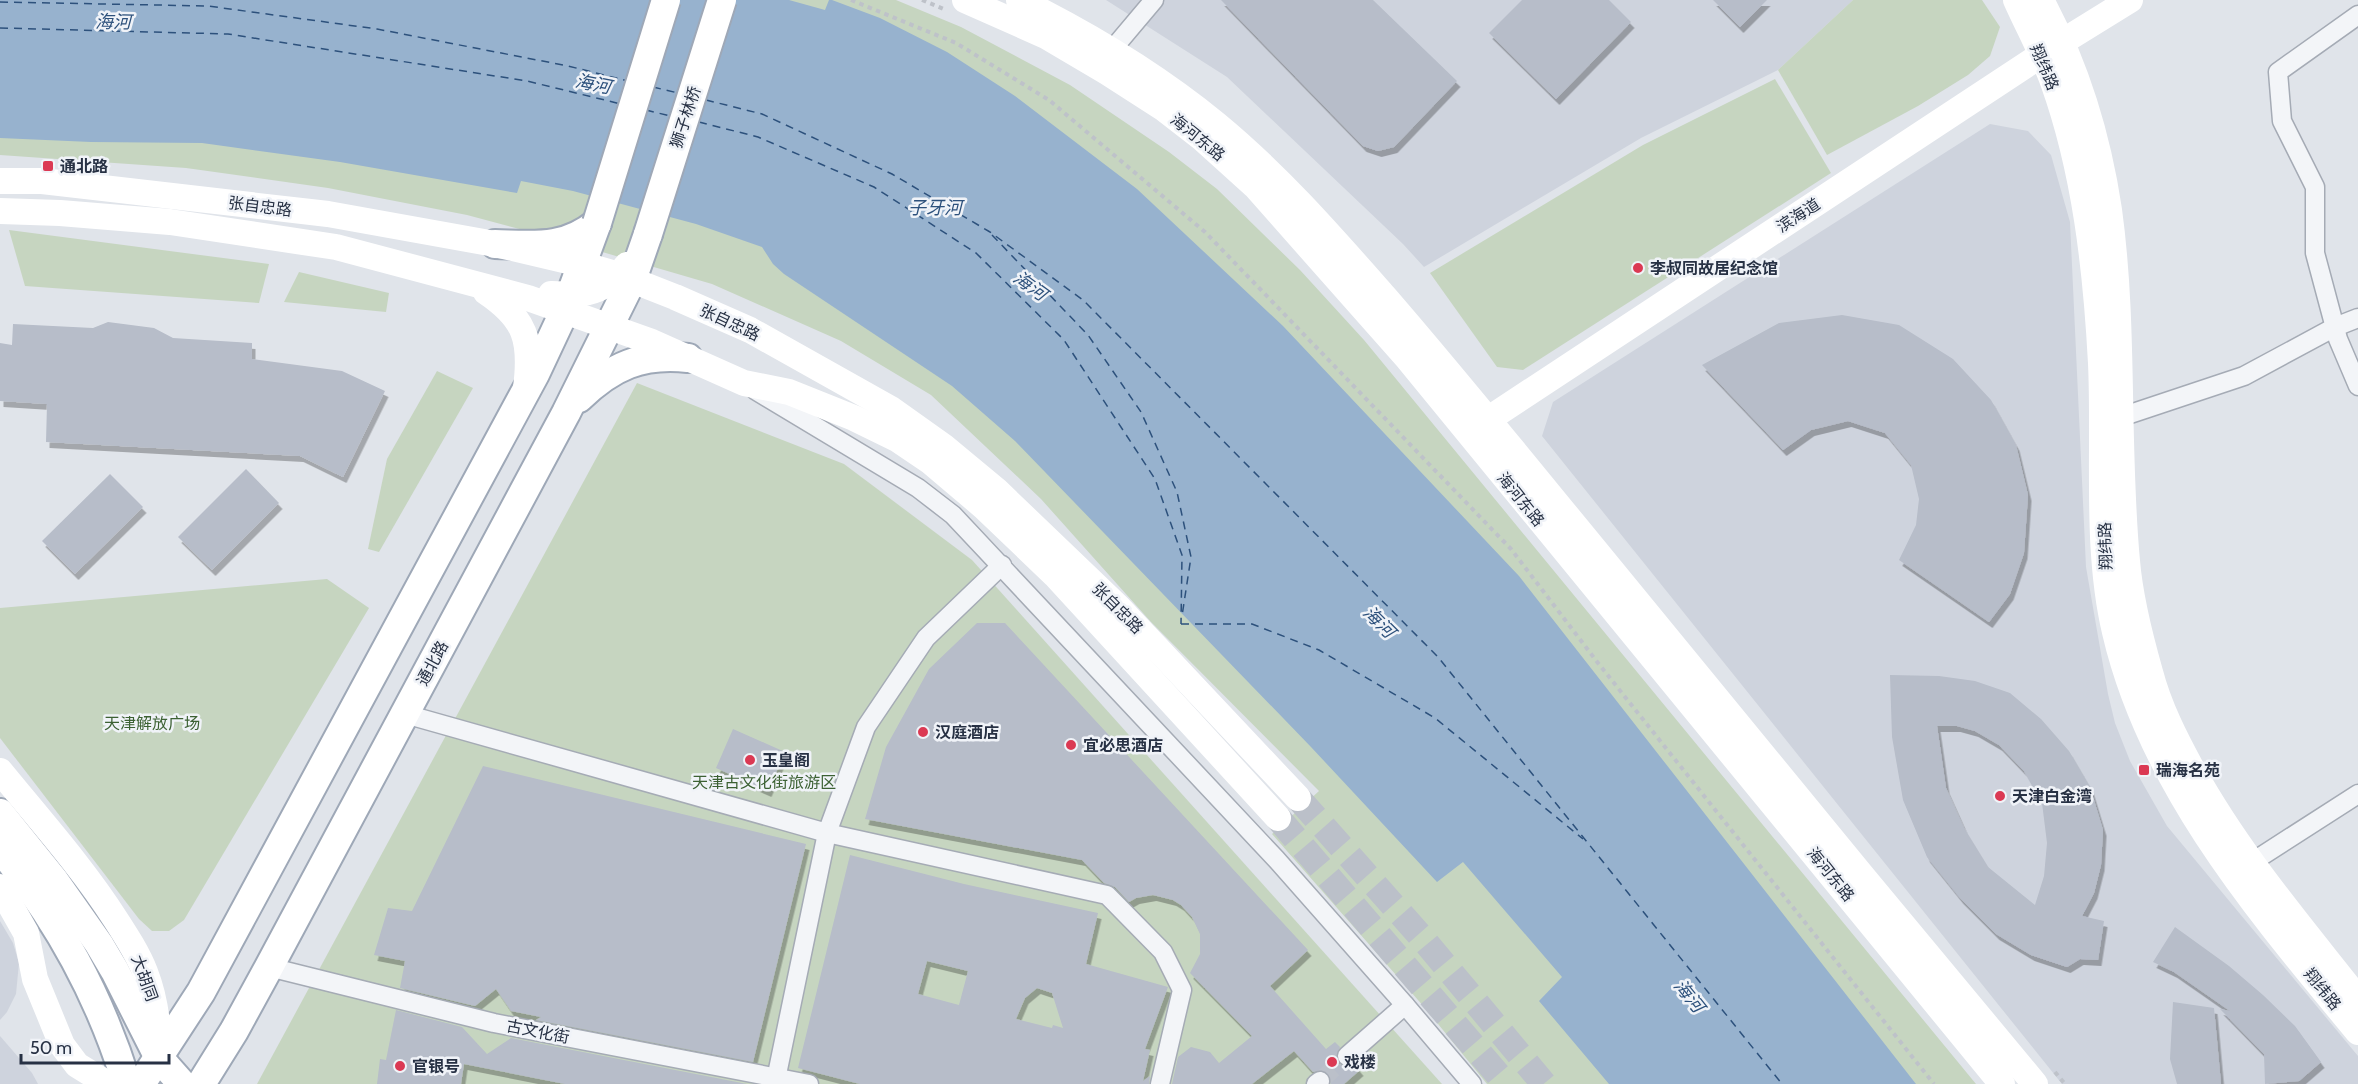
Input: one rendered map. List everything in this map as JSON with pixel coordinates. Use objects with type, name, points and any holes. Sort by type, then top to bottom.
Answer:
[{"type":"main road","points":[[141,1084],[201,992],[526,392],[568,303],[597,223],[666,0]]},
{"type":"main road","name":"狮子林桥","points":[[648,234],[722,0]]},
{"type":"main road","points":[[495,244],[562,243],[575,238],[597,223]]},
{"type":"main road","name":"通北路","points":[[201,1084],[234,1031],[269,967],[566,413],[610,327],[626,278],[648,234]]},
{"type":"main road","points":[[566,413],[595,384],[630,362],[648,357],[688,358]]},
{"type":"main road","points":[[0,813],[47,889],[76,960],[112,1036],[127,1084]]},
{"type":"main road","points":[[0,848],[47,889]]},
{"type":"main road","name":"大胡同","points":[[47,889],[115,971],[159,1058]]},
{"type":"main road","points":[[159,1058],[182,1084]]},
{"type":"street","name":"海河东路","points":[[1019,0],[1111,51],[1199,111],[1268,171],[1333,238],[1489,419],[1905,929],[2035,1084]]},
{"type":"street","points":[[1111,51],[1154,0]]},
{"type":"street","name":"翔纬路","points":[[2016,0],[2051,49]]},
{"type":"street","name":"翔纬路","points":[[2041,0],[2051,49],[2053,81],[2070,141],[2085,208],[2101,364],[2111,418],[2127,563],[2150,674],[2178,744],[2215,811],[2242,869],[2307,970],[2358,1032]]},
{"type":"street","name":"滨海道","points":[[1467,434],[2051,49],[2130,0]]},
{"type":"street","name":"海河东路","points":[[959,6],[1046,36],[1116,78],[1162,108],[1203,140],[1255,186],[1408,359],[1467,434],[2002,1084]]},
{"type":"street","points":[[2358,15],[2278,72],[2282,120],[2315,187],[2315,253],[2335,327],[2358,386]]},
{"type":"street","name":"张自忠路","points":[[0,181],[42,181],[328,214],[495,244],[581,264],[686,301],[776,344],[891,409],[944,446],[996,489],[1119,608],[1298,798]]},
{"type":"street","name":"张自忠路","points":[[0,211],[60,213],[170,222],[336,247],[473,283]]},
{"type":"street","points":[[473,283],[568,303],[626,278]]},
{"type":"street","points":[[473,283],[514,313],[528,347],[526,392]]},
{"type":"street","name":"张自忠路","points":[[568,303],[610,327],[744,382],[789,392],[823,404],[897,439],[931,462],[984,507],[1055,575],[1278,818]]},
{"type":"street","points":[[2111,418],[2244,376],[2335,327],[2358,318]]},
{"type":"street","points":[[744,382],[918,488],[953,515],[1276,860],[1406,1005],[1472,1084]]},
{"type":"street","points":[[776,1080],[827,833],[866,727],[926,638],[1002,565]]},
{"type":"street","points":[[405,714],[827,833],[1107,895],[1163,952],[1182,990],[1161,1084]]},
{"type":"street","name":"大胡同","points":[[0,771],[72,858],[135,951],[146,973],[155,1003],[159,1028],[159,1058]]},
{"type":"street","points":[[2242,869],[2358,794]]},
{"type":"street","name":"翔纬路","points":[[2242,869],[2358,999]]},
{"type":"street","points":[[0,887],[26,933],[35,979],[62,1045],[77,1065],[108,1084]]},
{"type":"street","name":"古文化街","points":[[269,967],[494,1023],[776,1080],[809,1084]]},
{"type":"street","points":[[1347,1056],[1406,1005]]},
{"type":"path","points":[[851,0],[956,43],[1049,100],[1205,232],[1511,549],[1628,700],[1934,1084]]},
{"type":"path","points":[[922,0],[959,6]]},
{"type":"shaded area","points":[[1106,0],[1853,0],[1778,70],[1641,138],[1424,267],[1403,244],[1227,77]]},
{"type":"shaded area","points":[[1990,124],[2028,131],[2051,155],[2070,222],[2086,567],[2115,723],[2130,761],[2167,826],[2358,1056],[2358,1084],[2062,1084],[1542,436],[1553,402]]},
{"type":"shaded area","points":[[0,921],[13,943],[19,963],[16,994],[0,1020]]},
{"type":"shaded area","points":[[0,1036],[32,1073],[38,1084],[0,1084]]},
{"type":"green space","name":"子牙河","points":[[0,0],[896,0],[961,27],[1070,85],[1169,152],[1217,189],[1300,270],[1364,340],[1976,1084],[1487,1084],[1425,1008],[1272,834],[1319,791],[1151,622],[1041,499],[931,395],[841,341],[712,284],[467,215],[328,188],[186,168],[0,155]]},
{"type":"green space","points":[[1853,0],[1982,0],[2000,27],[1990,56],[1968,75],[1918,106],[1827,155],[1778,70]]},
{"type":"green space","name":"李叔同故居纪念馆","points":[[1775,79],[1831,173],[1523,370],[1497,367],[1430,273],[1643,145]]},
{"type":"green space","points":[[9,230],[269,264],[259,303],[25,286]]},
{"type":"green space","points":[[299,272],[389,293],[386,312],[284,302]]},
{"type":"green space","points":[[437,371],[473,388],[379,552],[368,549],[387,459]]},
{"type":"green space","name":"天津古文化街旅游区","points":[[637,383],[844,464],[972,560],[1442,1084],[257,1084]]},
{"type":"green space","name":"天津解放广场","points":[[327,579],[369,608],[184,920],[169,931],[152,931],[139,919],[0,738],[0,608]]},
{"type":"water","name":"子牙河","points":[[0,0],[789,0],[825,10],[829,0],[832,0],[880,18],[947,52],[1015,96],[1137,189],[1283,326],[1519,576],[1916,1084],[1609,1084],[1539,1001],[1562,977],[1463,862],[1437,882],[1311,747],[1015,441],[952,386],[784,274],[773,264],[762,247],[696,224],[573,191],[521,181],[517,193],[340,162],[202,143],[0,138]]},
{"type":"building","points":[[1221,0],[1373,0],[1457,81],[1394,147],[1378,151],[1363,146]]},
{"type":"building","points":[[1522,0],[1609,0],[1631,22],[1556,99],[1489,33]]},
{"type":"building","points":[[1713,0],[1767,0],[1740,27]]},
{"type":"building","points":[[1842,315],[1899,325],[1953,359],[1991,400],[2016,445],[2028,495],[2024,553],[2010,594],[1989,622],[1899,560],[1916,525],[1919,499],[1911,465],[1885,433],[1848,421],[1811,430],[1783,450],[1702,365],[1779,323]]},
{"type":"building","points":[[108,322],[154,328],[173,338],[252,343],[252,359],[342,371],[385,391],[343,477],[300,456],[46,442],[47,404],[0,401],[0,343],[12,345],[13,324],[93,328]]},
{"type":"building","points":[[246,469],[279,503],[212,570],[178,537]]},
{"type":"building","points":[[110,474],[143,507],[75,574],[42,541]]},
{"type":"building","points":[[977,623],[1005,623],[1308,950],[1270,986],[1326,1049],[1335,1042],[1340,1047],[1336,1058],[1339,1064],[1349,1067],[1355,1064],[1360,1070],[1344,1084],[1331,1084],[1329,1075],[1324,1070],[1313,1072],[1294,1051],[1252,1084],[1172,1084],[1178,1057],[1191,1047],[1210,1052],[1219,1063],[1252,1036],[1190,973],[1200,954],[1200,934],[1192,917],[1181,905],[1173,900],[1153,895],[1136,898],[1129,902],[1115,887],[1104,883],[1082,860],[865,819],[886,747],[929,669]]},
{"type":"building","points":[[1890,675],[1939,676],[1975,681],[2010,693],[2041,719],[2069,751],[2090,787],[2103,830],[2101,865],[2094,893],[2082,916],[2104,921],[2098,960],[2080,959],[2067,967],[2031,955],[1996,934],[1960,898],[1927,857],[1903,800],[1892,737]],"holes":[[[1937,726],[1957,726],[1975,731],[1999,745],[2024,771],[2042,803],[2047,843],[2044,876],[2035,905],[1988,867],[1964,828],[1946,788]]]},
{"type":"building","name":"玉皇阁","points":[[733,729],[785,752],[768,791],[716,768]]},
{"type":"building","points":[[483,766],[806,844],[753,1062],[536,1020],[541,1017],[511,1011],[496,989],[475,1006],[400,988],[405,961],[374,955],[388,908],[412,911]]},
{"type":"building","points":[[850,855],[964,884],[1098,913],[1086,964],[1168,987],[1145,1049],[1150,1050],[1143,1081],[1150,1076],[1149,1084],[860,1084],[798,1068]],"holes":[[[927,961],[968,971],[959,1005],[918,994]],[[1037,988],[1052,993],[1063,1028],[1053,1025],[1052,1028],[1016,1019],[1025,998]]]},
{"type":"building","points":[[2175,927],[2229,966],[2263,995],[2295,1026],[2321,1062],[2299,1081],[2265,1084],[2264,1054],[2220,1009],[2230,1011],[2174,972],[2153,962]]},
{"type":"building","points":[[2173,1002],[2214,1008],[2221,1084],[2177,1084],[2170,1059]]},
{"type":"building","points":[[396,1010],[462,1027],[487,1054],[511,1038],[747,1084],[565,1084],[464,1064],[461,1084],[377,1084],[380,1059],[386,1060]]},
{"type":"ferry route","points":[[0,2],[208,6],[377,29],[568,66],[628,81]]},
{"type":"ferry route","points":[[0,28],[228,34],[527,81],[621,104]]},
{"type":"ferry route","points":[[653,87],[678,93]]},
{"type":"ferry route","points":[[706,100],[762,114],[892,174],[990,232],[1083,300],[1438,657],[1782,1084]]},
{"type":"ferry route","points":[[646,110],[670,116]]},
{"type":"ferry route","points":[[699,122],[758,137],[874,187],[976,253],[1064,340],[1155,479],[1182,555],[1181,624]]},
{"type":"ferry route","points":[[992,235],[1088,335],[1141,412],[1177,492],[1191,557],[1182,616]]},
{"type":"ferry route","points":[[1181,624],[1252,624],[1319,650],[1435,718],[1583,839]]},
{"type":"tunnel","points":[[1298,798],[1423,939],[1544,1084]]},
{"type":"tunnel","points":[[1278,818],[1506,1084]]},
{"type":"tunnel","points":[[1320,1081],[1347,1056]]},
{"type":"place","name":"通北路","points":[[48,166]]},
{"type":"place","name":"李叔同故居纪念馆","points":[[1638,268]]},
{"type":"place","name":"汉庭酒店","points":[[923,732]]},
{"type":"place","name":"宜必思酒店","points":[[1071,745]]},
{"type":"place","name":"玉皇阁","points":[[750,760]]},
{"type":"place","name":"瑞海名苑","points":[[2144,770]]},
{"type":"place","name":"天津白金湾","points":[[2000,796]]},
{"type":"place","name":"戏楼","points":[[1332,1062]]},
{"type":"place","name":"官银号","points":[[400,1066]]},
{"type":"water label","name":"海河","points":[[113,22]]},
{"type":"water label","name":"海河","points":[[593,84]]},
{"type":"water label","name":"海河","points":[[1030,286]]},
{"type":"water label","name":"海河","points":[[1379,622]]},
{"type":"water label","name":"海河","points":[[1689,996]]}]
